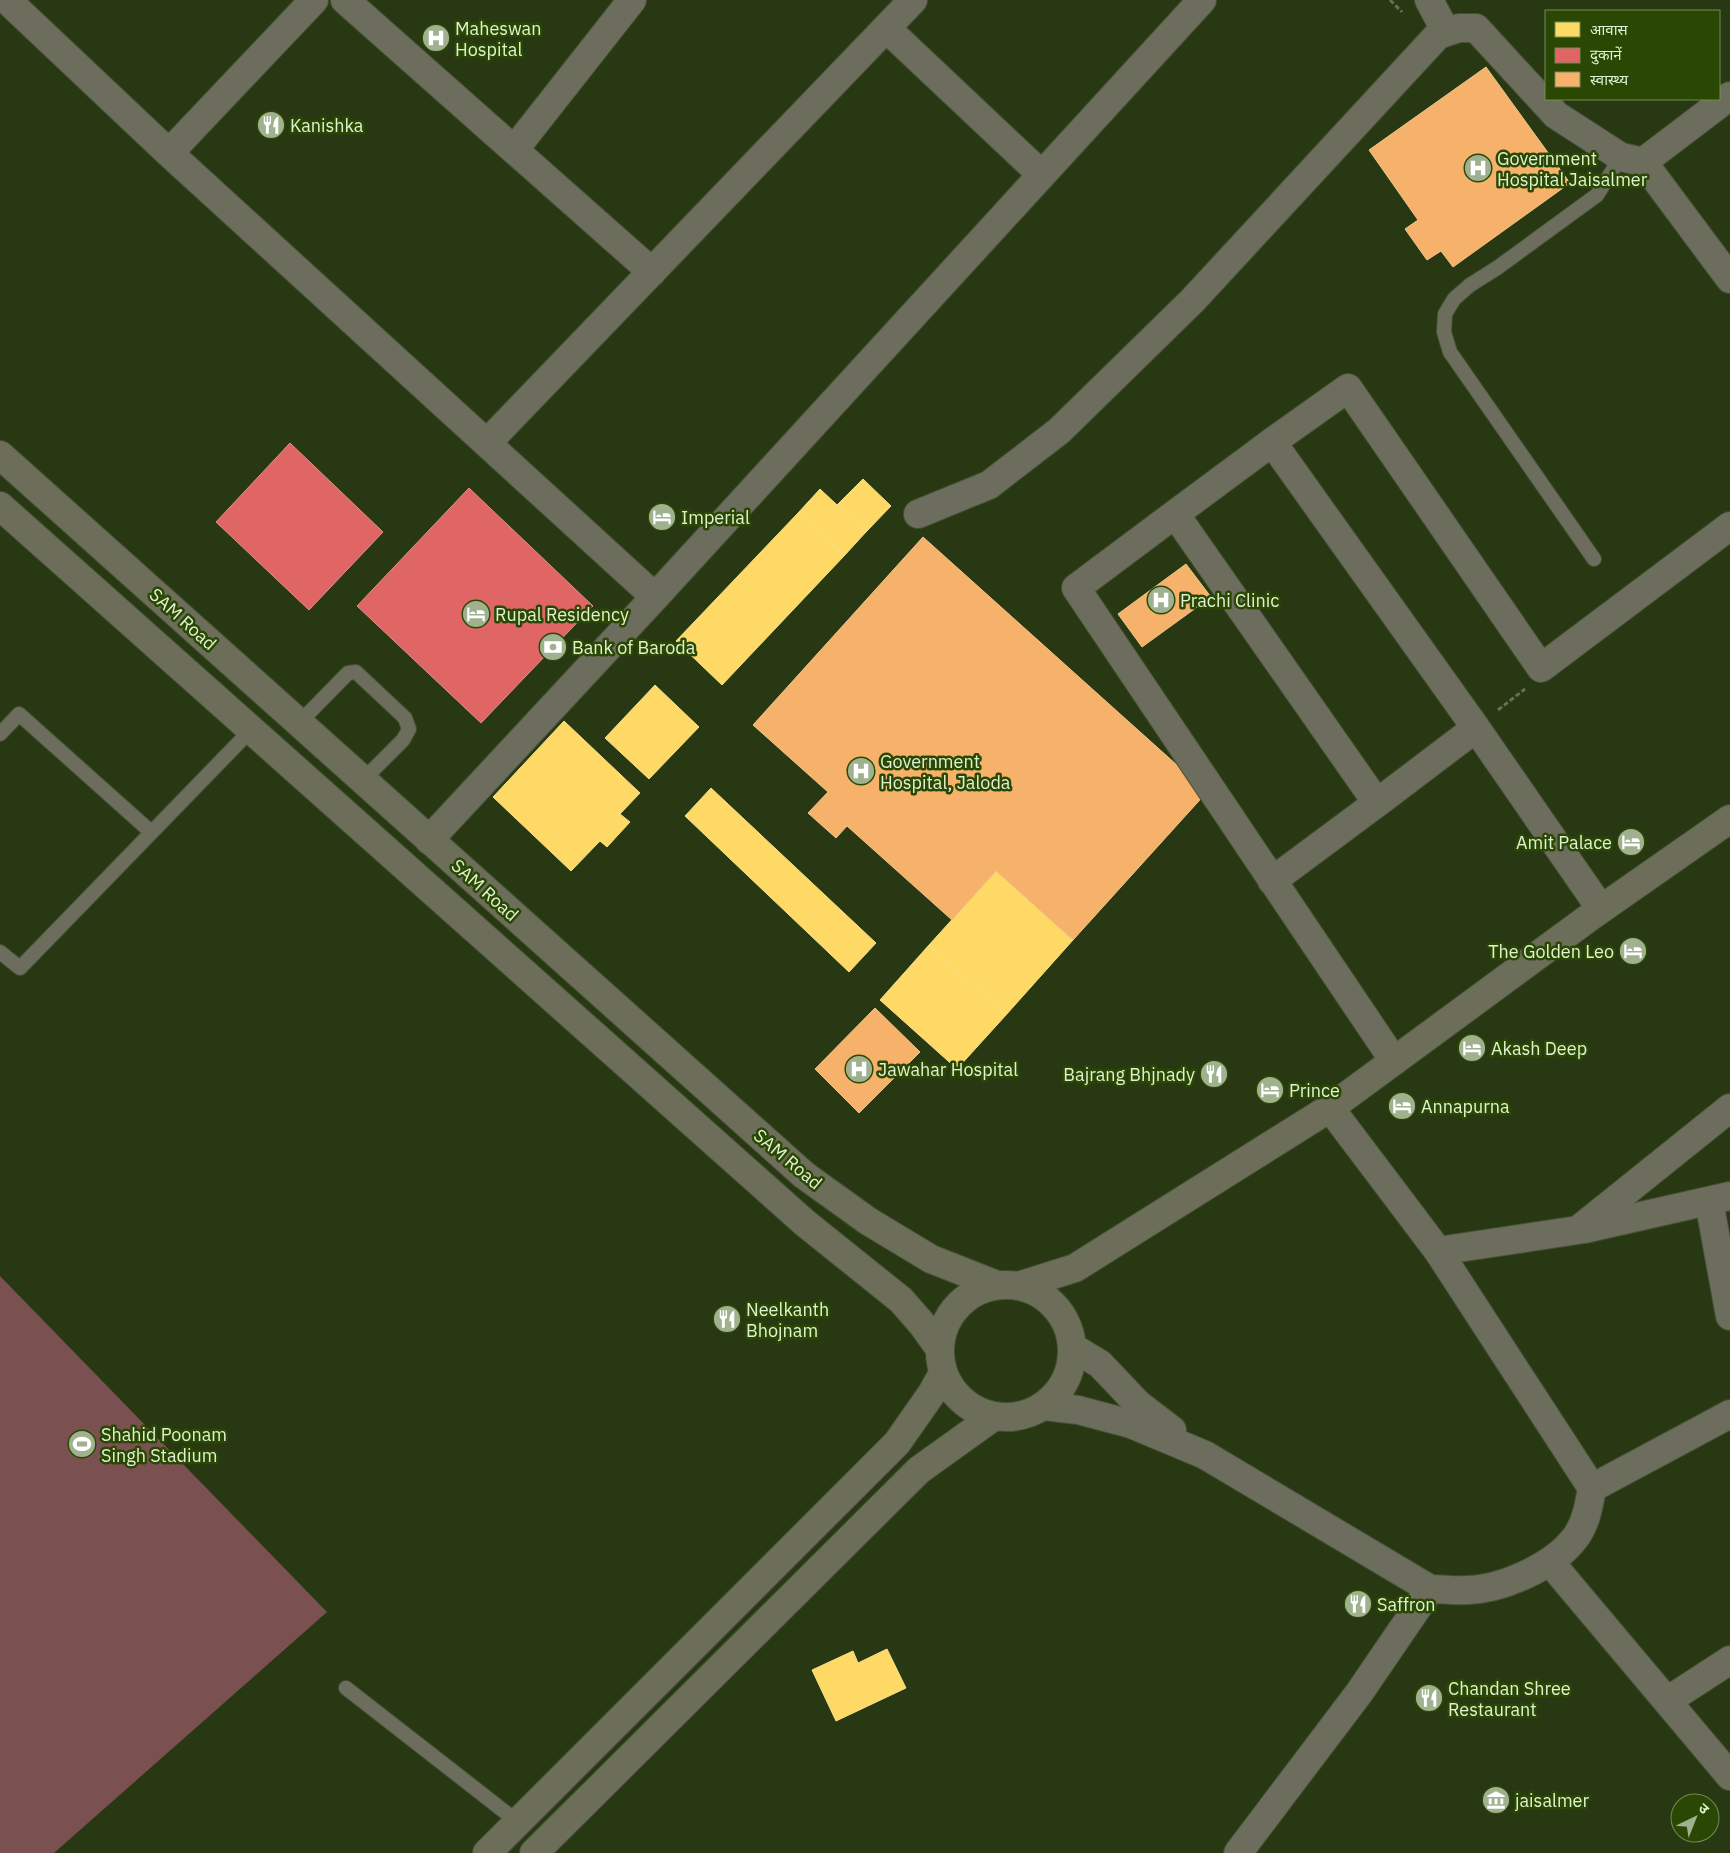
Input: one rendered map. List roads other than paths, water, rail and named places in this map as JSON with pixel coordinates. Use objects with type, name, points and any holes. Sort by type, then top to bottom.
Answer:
[{"type":"main road","name":"SAM Road","points":[[0,455],[804,1175],[868,1222],[931,1259],[1007,1286]]},
{"type":"main road","points":[[0,506],[804,1223],[901,1300],[922,1324],[941,1361],[952,1390],[965,1404],[993,1417],[1023,1416],[1044,1406],[1060,1390],[1070,1370],[1072,1347],[1063,1302],[1065,1285],[1075,1268]]},
{"type":"main road","points":[[487,1853],[897,1443],[932,1394],[941,1361],[942,1331],[950,1314],[963,1300],[979,1291],[1007,1286],[1075,1268],[1330,1108],[1601,909],[1730,820]]},
{"type":"main road","points":[[1007,1286],[1038,1294],[1055,1307],[1072,1347]]},
{"type":"main road","points":[[534,1853],[919,1470],[993,1417]]},
{"type":"street","points":[[7,0],[169,153],[654,597]]},
{"type":"street","points":[[169,153],[314,0]]},
{"type":"street","points":[[344,0],[652,272]]},
{"type":"street","points":[[514,150],[632,0]]},
{"type":"street","points":[[487,443],[913,0]]},
{"type":"street","points":[[429,840],[1202,0]]},
{"type":"street","points":[[1430,0],[1446,32]]},
{"type":"street","points":[[886,28],[1042,175]]},
{"type":"street","points":[[918,514],[989,485],[1059,432],[1192,301],[1438,35],[1458,28],[1476,28],[1556,115],[1632,160],[1730,279]]},
{"type":"street","points":[[1632,160],[1730,96]]},
{"type":"street","points":[[1394,1061],[1076,588],[1272,442],[1348,388],[1541,668],[1730,526]]},
{"type":"street","points":[[1272,442],[1476,728],[1601,909]]},
{"type":"street","points":[[1175,514],[1377,803]]},
{"type":"street","points":[[1272,881],[1476,728]]},
{"type":"street","points":[[1072,1347],[1100,1364],[1138,1404],[1205,1455],[1430,1588],[1469,1590],[1508,1583],[1550,1562],[1576,1538],[1588,1513],[1592,1488],[1438,1251],[1330,1108]]},
{"type":"street","points":[[1578,1230],[1730,1108]]},
{"type":"street","points":[[1438,1251],[1578,1230],[1720,1198],[1730,1316]]},
{"type":"street","points":[[1044,1406],[1078,1410],[1131,1424],[1205,1455]]},
{"type":"street","points":[[1592,1488],[1730,1414]]},
{"type":"street","points":[[1550,1562],[1730,1776]]},
{"type":"street","points":[[1238,1853],[1359,1693],[1430,1588]]},
{"type":"street","points":[[1667,1701],[1730,1660]]},
{"type":"lane","points":[[1594,559],[1450,352],[1444,332],[1445,314],[1454,299],[1596,195],[1632,160]]},
{"type":"lane","points":[[299,723],[348,673],[356,672],[405,718],[409,729],[403,740],[363,780]]},
{"type":"lane","points":[[0,734],[18,714],[151,832]]},
{"type":"lane","points":[[0,952],[20,968],[251,730]]},
{"type":"lane","points":[[346,1688],[518,1822]]},
{"type":"place","name":"Maheswan Hospital","points":[[436,38]]},
{"type":"place","name":"Kanishka","points":[[271,125]]},
{"type":"place","name":"Government Hospital Jaisalmer","points":[[1478,168]]},
{"type":"place","name":"Imperial","points":[[662,517]]},
{"type":"place","name":"Prachi Clinic","points":[[1161,600]]},
{"type":"place","name":"Rupal Residency","points":[[476,614]]},
{"type":"place","name":"Bank of Baroda","points":[[553,647]]},
{"type":"place","name":"Government Hospital, Jaloda","points":[[861,771]]},
{"type":"place","name":"Amit Palace","points":[[1631,842]]},
{"type":"place","name":"The Golden Leo","points":[[1633,951]]},
{"type":"place","name":"Akash Deep","points":[[1472,1048]]},
{"type":"place","name":"Jawahar Hospital","points":[[859,1069]]},
{"type":"place","name":"Bajrang Bhjnady","points":[[1214,1074]]},
{"type":"place","name":"Prince","points":[[1270,1090]]},
{"type":"place","name":"Annapurna","points":[[1402,1106]]},
{"type":"place","name":"Neelkanth Bhojnam","points":[[727,1319]]},
{"type":"place","name":"Shahid Poonam Singh Stadium","points":[[82,1444]]},
{"type":"place","name":"Saffron","points":[[1358,1604]]},
{"type":"place","name":"Chandan Shree Restaurant","points":[[1429,1698]]},
{"type":"place","name":"jaisalmer","points":[[1496,1800]]}]
